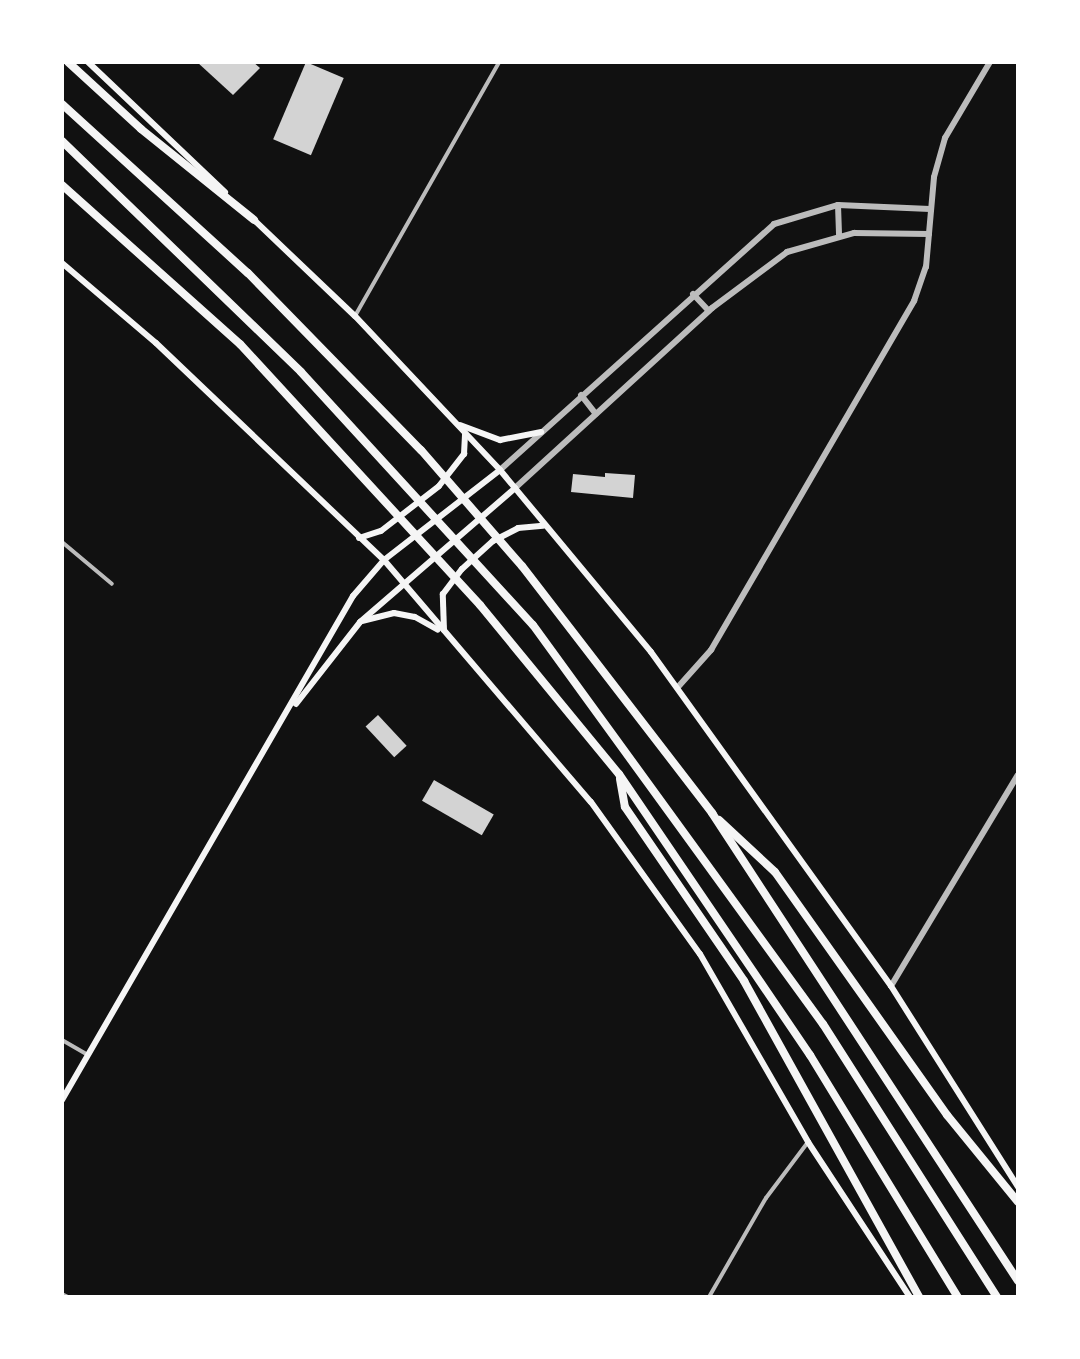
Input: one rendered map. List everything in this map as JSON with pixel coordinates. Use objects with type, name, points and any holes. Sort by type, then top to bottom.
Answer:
[{"type":"highway","points":[[68,62],[141,129],[254,220]]},
{"type":"highway","points":[[62,104],[248,273],[421,450],[522,566],[712,813],[1018,1281]]},
{"type":"highway","points":[[62,141],[396,471],[499,585],[823,1024],[997,1297]]},
{"type":"highway","points":[[62,185],[240,344],[480,605],[619,774],[810,1055],[958,1297]]},
{"type":"highway","points":[[619,774],[625,807],[744,981],[919,1297]]},
{"type":"highway","points":[[712,813],[775,872],[939,1103],[1018,1202]]},
{"type":"main road","points":[[88,62],[355,316],[515,488],[543,526],[678,687],[891,986],[1018,1187]]},
{"type":"main road","points":[[62,263],[167,353],[384,560],[591,802],[700,954],[808,1142],[910,1297]]},
{"type":"main road","points":[[455,423],[500,440],[541,432]]},
{"type":"main road","points":[[359,538],[381,531],[439,486],[464,454],[465,434]]},
{"type":"main road","points":[[62,1100],[288,713],[327,637],[384,560],[500,470]]},
{"type":"main road","points":[[288,713],[360,622],[402,582],[515,488]]},
{"type":"main road","points":[[445,634],[443,594],[462,569],[493,541],[518,528],[543,526]]},
{"type":"main road","points":[[360,622],[394,613],[415,617],[445,634]]},
{"type":"street","points":[[355,316],[499,62]]},
{"type":"street","points":[[678,687],[711,650],[914,301],[926,267],[930,209],[945,138],[990,62]]},
{"type":"street","points":[[500,470],[774,224],[838,205],[930,209]]},
{"type":"street","points":[[838,205],[839,235]]},
{"type":"street","points":[[515,488],[709,311],[787,252],[839,235],[929,234]]},
{"type":"street","points":[[693,294],[709,311]]},
{"type":"street","points":[[581,395],[596,414]]},
{"type":"street","points":[[62,542],[112,584]]},
{"type":"street","points":[[891,986],[1018,775]]},
{"type":"street","points":[[62,1040],[88,1055]]},
{"type":"street","points":[[709,1297],[766,1198],[808,1142]]},
{"type":"street","points":[[62,1294],[68,1297]]},
{"type":"building","points":[[197,62],[253,62],[260,68],[233,95]]},
{"type":"building","points":[[306,62],[344,78],[311,155],[273,139]]},
{"type":"building","points":[[605,473],[635,475],[633,498],[571,492],[573,474],[605,477]]},
{"type":"building","points":[[378,715],[407,746],[394,757],[366,727]]},
{"type":"building","points":[[434,780],[494,814],[482,835],[422,801]]}]
